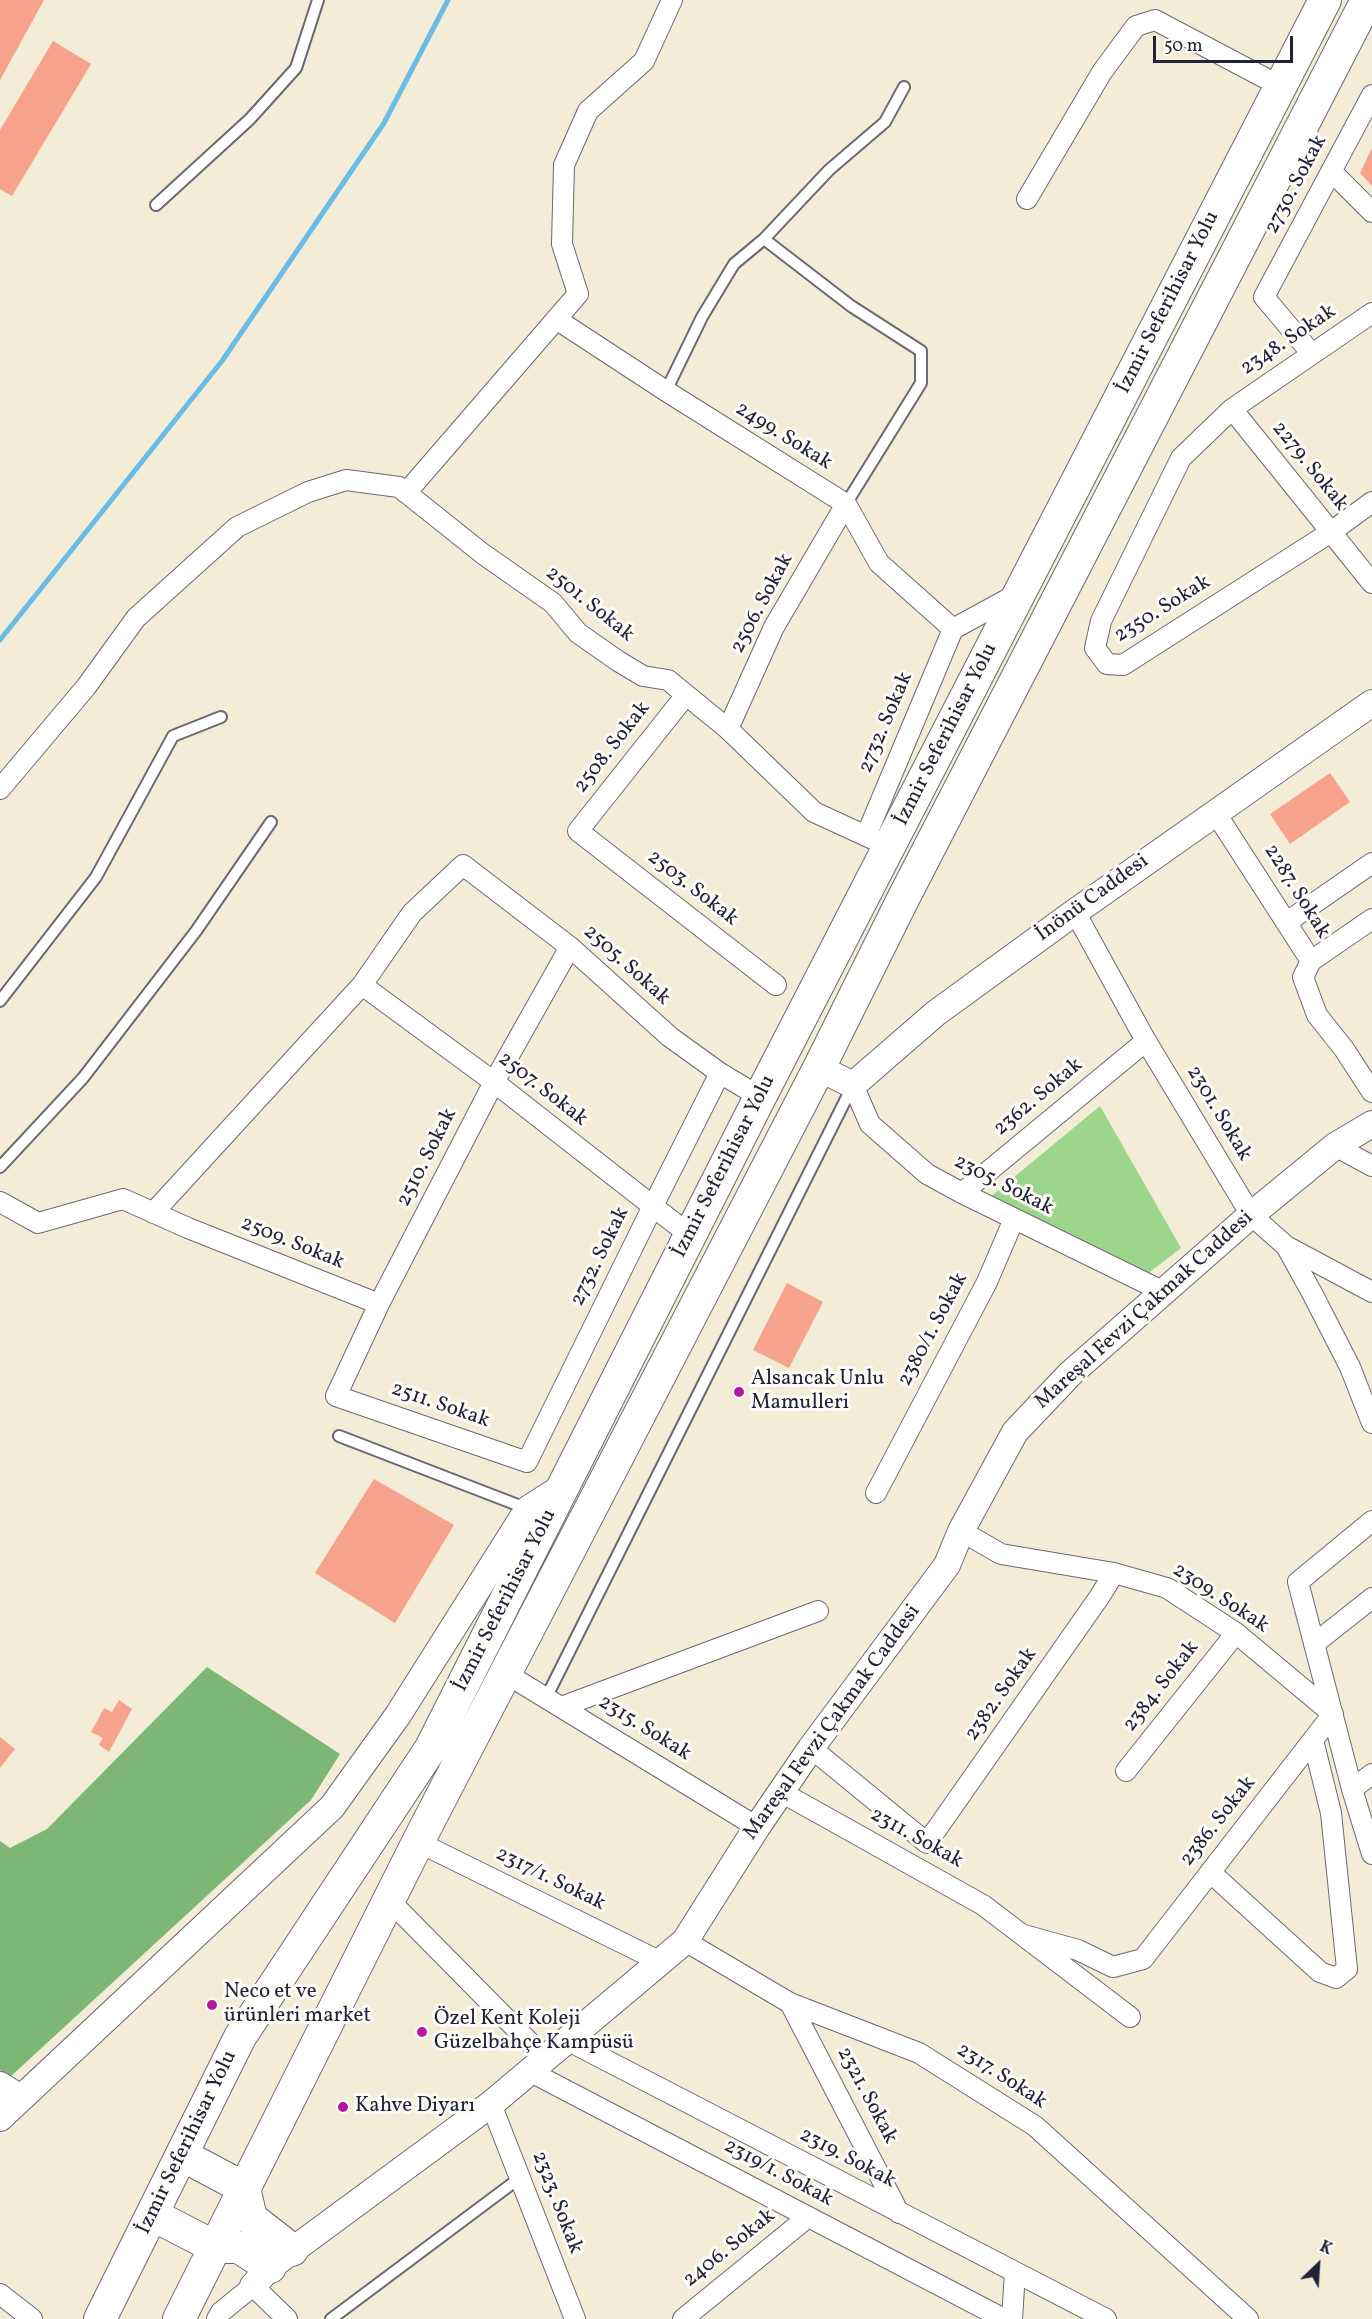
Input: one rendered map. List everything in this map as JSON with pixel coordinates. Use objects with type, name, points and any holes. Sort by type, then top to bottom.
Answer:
[{"type":"main road","name":"İzmir Seferihisar Yolu","points":[[100,2319],[240,2037],[431,1748],[760,1097],[878,841],[1020,592],[1325,0]]},
{"type":"main road","name":"İzmir Seferihisar Yolu","points":[[179,2319],[418,1842],[819,1068],[1367,0]]},
{"type":"main road","points":[[182,2155],[244,2188],[251,2218],[272,2268]]},
{"type":"main road","points":[[153,2215],[215,2247],[239,2247],[272,2268]]},
{"type":"street","points":[[0,789],[86,687],[136,618],[237,527],[308,492],[346,480],[399,487],[406,493],[578,294],[562,244],[564,165],[588,111],[644,61],[672,0]]},
{"type":"street","points":[[1027,199],[1102,72],[1136,26],[1155,20],[1280,86]]},
{"type":"street","name":"2730. Sokak","points":[[1312,354],[1264,297],[1372,95]]},
{"type":"street","points":[[1331,171],[1372,212]]},
{"type":"street","name":"2348. Sokak","points":[[1232,409],[1372,313]]},
{"type":"street","name":"2499. Sokak","points":[[556,319],[846,504],[879,563],[952,629]]},
{"type":"street","name":"2350. Sokak","points":[[1232,409],[1181,458],[1116,590],[1101,621],[1095,648],[1107,664],[1123,665],[1330,532],[1372,502]]},
{"type":"street","name":"2279. Sokak","points":[[1232,409],[1372,583]]},
{"type":"street","name":"2501. Sokak","points":[[406,493],[483,554],[553,603],[578,633],[618,661],[643,675],[668,680],[728,729],[814,812],[878,841]]},
{"type":"street","name":"2506. Sokak","points":[[728,729],[774,627],[846,504]]},
{"type":"street","points":[[952,629],[1020,592]]},
{"type":"street","name":"2732. Sokak","points":[[878,841],[952,629]]},
{"type":"street","name":"2508. Sokak","points":[[578,831],[686,695]]},
{"type":"street","name":"İnönü Caddesi","points":[[853,1085],[936,1013],[1215,812],[1372,703]]},
{"type":"street","name":"2287. Sokak","points":[[1215,812],[1311,961],[1304,977],[1317,1015],[1344,1049],[1372,1092]]},
{"type":"street","name":"2503. Sokak","points":[[578,831],[776,985]]},
{"type":"street","points":[[1287,922],[1372,863]]},
{"type":"street","name":"2505. Sokak","points":[[362,985],[412,913],[463,865],[570,947],[670,1037],[720,1073],[760,1097]]},
{"type":"street","name":"2301. Sokak","points":[[1075,912],[1146,1041],[1251,1215],[1286,1246],[1372,1292]]},
{"type":"street","points":[[1311,961],[1372,919]]},
{"type":"street","name":"2510. Sokak","points":[[336,1396],[379,1304],[494,1082],[570,947]]},
{"type":"street","points":[[153,1213],[362,985]]},
{"type":"street","name":"2507. Sokak","points":[[362,985],[494,1082],[691,1236]]},
{"type":"street","name":"2362. Sokak","points":[[962,1193],[1146,1041]]},
{"type":"street","points":[[819,1068],[853,1085]]},
{"type":"street","name":"2732. Sokak","points":[[527,1462],[720,1073]]},
{"type":"street","name":"2305. Sokak","points":[[853,1085],[870,1124],[927,1174],[1164,1292]]},
{"type":"street","name":"Mareşal Fevzi Çakmak Caddesi","points":[[272,2268],[491,2104],[685,1941],[757,1827],[811,1748],[947,1565],[961,1531],[1015,1432],[1070,1374],[1251,1215],[1335,1146],[1372,1124]]},
{"type":"street","points":[[1335,1146],[1372,1166]]},
{"type":"street","name":"2509. Sokak","points":[[0,1202],[38,1223],[123,1199],[188,1228],[379,1304]]},
{"type":"street","name":"2380/1. Sokak","points":[[876,1493],[987,1282],[1014,1219]]},
{"type":"street","points":[[1286,1246],[1350,1367],[1372,1423]]},
{"type":"street","name":"2511. Sokak","points":[[336,1396],[527,1462]]},
{"type":"street","points":[[0,2118],[10,2091],[332,1807],[398,1715],[528,1509],[564,1486]]},
{"type":"street","points":[[1372,1521],[1298,1582],[1352,1788],[1372,1854]]},
{"type":"street","name":"2309. Sokak","points":[[961,1531],[1001,1554],[1114,1574],[1167,1588],[1236,1633],[1333,1714]]},
{"type":"street","name":"2382. Sokak","points":[[927,1843],[1114,1574]]},
{"type":"street","points":[[1314,1644],[1372,1598]]},
{"type":"street","points":[[554,1702],[818,1611]]},
{"type":"street","name":"2384. Sokak","points":[[1126,1771],[1236,1633]]},
{"type":"street","name":"2315. Sokak","points":[[505,1673],[757,1827]]},
{"type":"street","name":"2386. Sokak","points":[[1024,1935],[1078,1950],[1113,1967],[1143,1959],[1333,1714]]},
{"type":"street","points":[[1210,1872],[1320,1972],[1336,1978],[1347,1969],[1331,1814],[1313,1740]]},
{"type":"street","name":"2311. Sokak","points":[[811,1748],[927,1843]]},
{"type":"street","points":[[1352,1788],[1372,1774]]},
{"type":"street","name":"2311. Sokak","points":[[781,1792],[974,1899],[1130,2017]]},
{"type":"street","name":"2317/1. Sokak","points":[[418,1842],[661,1962]]},
{"type":"street","name":"2319/1. Sokak","points":[[389,1900],[537,2065],[808,2217],[1004,2319]]},
{"type":"street","name":"2317. Sokak","points":[[685,1941],[790,2003],[918,2053],[1035,2126],[1248,2319]]},
{"type":"street","name":"2321. Sokak","points":[[790,2003],[899,2213]]},
{"type":"street","name":"2319. Sokak","points":[[567,2040],[1106,2319]]},
{"type":"street","name":"2323. Sokak","points":[[491,2104],[575,2319]]},
{"type":"street","name":"2406. Sokak","points":[[683,2319],[808,2217]]},
{"type":"street","points":[[217,2319],[221,2312],[272,2268],[287,2319]]},
{"type":"street","points":[[1012,2319],[1015,2272]]},
{"type":"street","points":[[0,2294],[32,2319]]},
{"type":"lane","points":[[156,205],[256,114],[296,68],[318,0]]},
{"type":"lane","points":[[666,391],[702,317],[734,264],[764,239],[829,170],[885,122],[904,87]]},
{"type":"lane","points":[[764,239],[851,306],[921,351],[921,383],[846,504]]},
{"type":"lane","points":[[0,1001],[96,877],[173,736],[220,717]]},
{"type":"lane","points":[[0,1167],[83,1078],[196,931],[271,822]]},
{"type":"lane","points":[[554,1702],[853,1085]]},
{"type":"lane","points":[[339,1436],[528,1509]]},
{"type":"lane","points":[[331,2319],[521,2177]]},
{"type":"green space","points":[[1100,1106],[1181,1248],[1146,1275],[990,1197]]},
{"type":"green space","points":[[207,1667],[340,1754],[311,1800],[10,2077],[0,2070],[0,1841],[10,1848],[47,1829]]},
{"type":"building","points":[[0,0],[44,0],[0,80]]},
{"type":"building","points":[[53,41],[91,64],[12,196],[0,189],[0,130]]},
{"type":"building","points":[[1372,148],[1372,186],[1360,173]]},
{"type":"building","points":[[1330,773],[1350,802],[1290,844],[1270,814]]},
{"type":"building","points":[[787,1283],[823,1302],[789,1368],[753,1350]]},
{"type":"building","points":[[374,1479],[454,1525],[395,1623],[315,1573]]},
{"type":"building","points":[[119,1700],[132,1709],[109,1752],[99,1745],[103,1738],[91,1732],[104,1708],[112,1712]]},
{"type":"building","points":[[0,1737],[15,1749],[0,1768]]},
{"type":"waterway","points":[[0,640],[222,361],[384,123],[448,0]]},
{"type":"place","name":"Alsancak Unlu Mamulleri","points":[[739,1392]]},
{"type":"place","name":"Neco et ve ürünleri market","points":[[212,2005]]},
{"type":"place","name":"Özel Kent Koleji Güzelbahçe Kampüsü","points":[[422,2032]]},
{"type":"place","name":"Kahve Diyarı","points":[[343,2107]]}]
